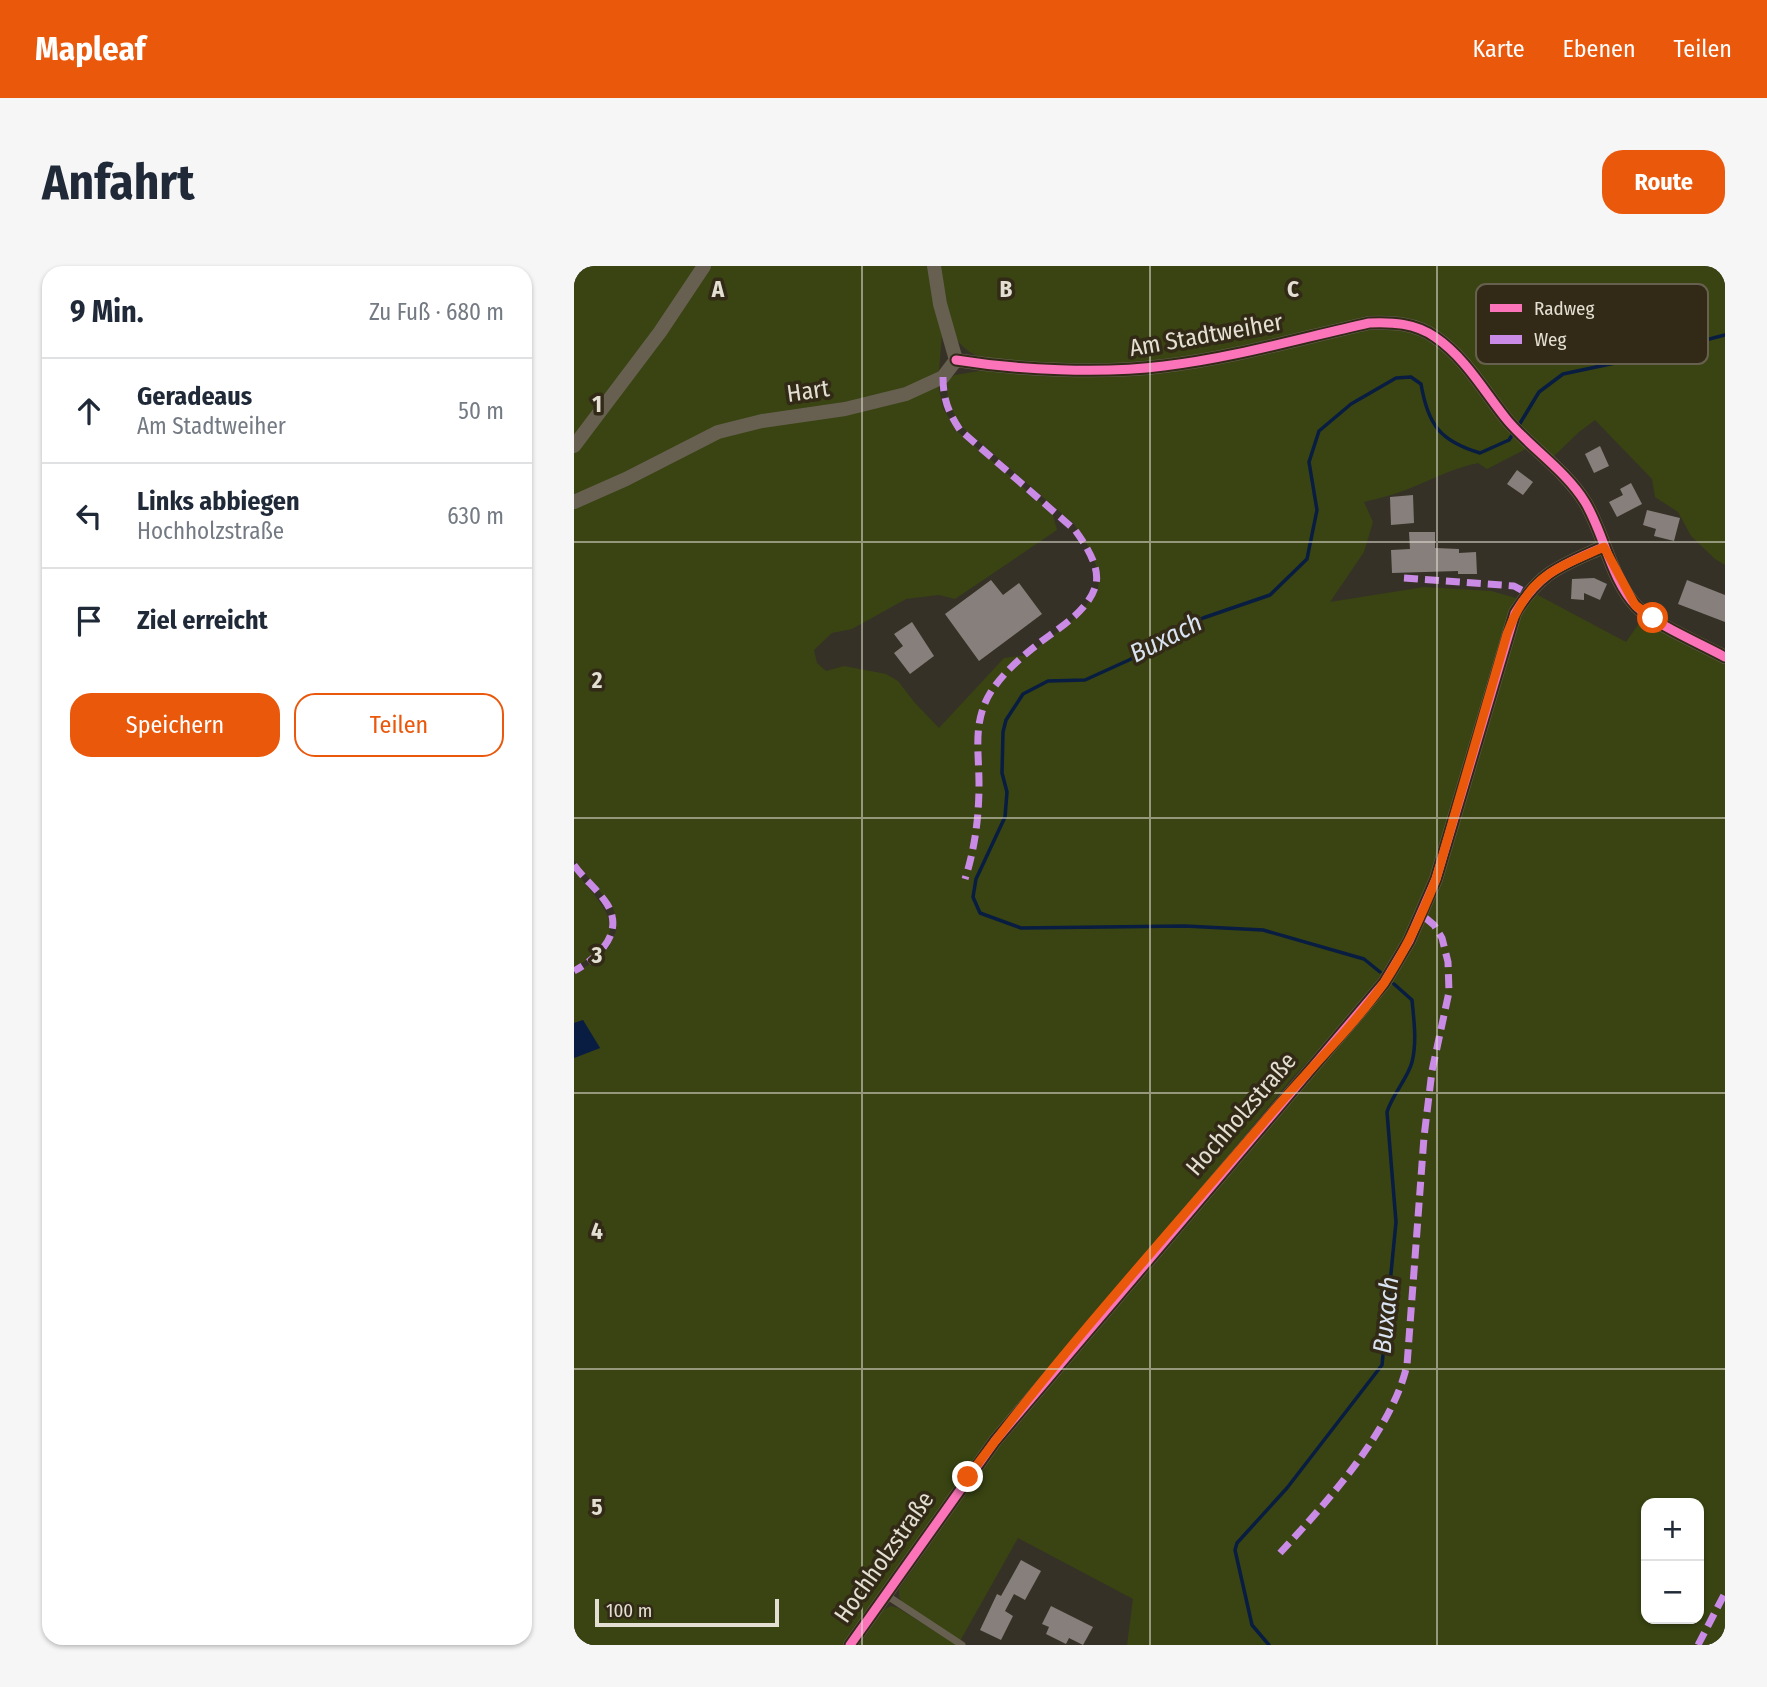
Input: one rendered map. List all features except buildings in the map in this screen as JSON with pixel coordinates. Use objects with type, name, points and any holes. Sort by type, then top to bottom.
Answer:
[{"type":"street","points":[[574,446],[660,332],[704,266]]},
{"type":"street","points":[[934,266],[943,315],[956,360]]},
{"type":"street","name":"Am Stadtweiher","points":[[956,360],[1002,366],[1120,369],[1164,366],[1225,355],[1369,323],[1389,322],[1424,330],[1448,347],[1508,421],[1573,485],[1582,498],[1629,596],[1642,612],[1725,657]]},
{"type":"street","name":"Hart","points":[[574,502],[718,432],[762,421],[845,409],[906,394],[943,376],[956,360]]},
{"type":"street","name":"Hochholzstraße","points":[[850,1645],[995,1441],[1384,983],[1409,941],[1436,879],[1515,613],[1527,593],[1541,579],[1556,568],[1604,547]]},
{"type":"lane","points":[[886,1595],[962,1645]]},
{"type":"green space","points":[[574,266],[699,266],[675,303],[574,439]]},
{"type":"green space","points":[[710,266],[929,266],[942,334],[939,371],[904,391],[765,417],[574,499],[574,453],[660,340]]},
{"type":"green space","points":[[938,266],[1725,266],[1725,565],[1691,536],[1678,512],[1655,497],[1652,479],[1595,420],[1552,458],[1523,432],[1467,361],[1400,319],[1207,355],[1110,365],[1061,365],[995,359],[972,353],[959,343],[946,311]]},
{"type":"green space","points":[[1382,326],[1421,334],[1451,356],[1526,449],[1487,469],[1478,463],[1469,465],[1403,491],[1364,502],[1373,522],[1364,552],[1330,602],[1424,587],[1491,591],[1516,598],[1503,630],[1437,857],[1413,923],[1375,984],[1333,1035],[1292,1078],[1198,1192],[845,1645],[574,1645],[574,1058],[600,1048],[583,1020],[574,1023],[574,974],[598,959],[609,947],[616,931],[616,917],[612,906],[574,860],[574,506],[706,440],[938,384],[943,408],[957,431],[1045,506],[1053,515],[1057,530],[955,599],[939,595],[906,599],[852,629],[832,633],[814,650],[817,663],[826,671],[844,666],[886,674],[898,681],[939,728],[1004,658],[1028,655],[1079,615],[1098,589],[1099,573],[1090,549],[1074,524],[960,425],[948,402],[947,383],[950,378],[985,370],[1094,373]]},
{"type":"green space","points":[[1534,593],[1626,642],[1642,619],[1725,662],[1725,1645],[1127,1645],[1133,1599],[1018,1538],[960,1641],[902,1602],[899,1589],[992,1456],[1411,951],[1436,894],[1520,616]]},
{"type":"green space","points":[[574,870],[604,909],[610,932],[605,944],[574,968]]},
{"type":"green space","points":[[891,1606],[957,1645],[859,1645],[883,1610]]},
{"type":"water","points":[[583,1020],[600,1048],[574,1058],[574,1023]]},
{"type":"waterway","name":"Buxach","points":[[1708,339],[1725,335]]},
{"type":"waterway","name":"Buxach","points":[[1519,425],[1539,392],[1563,374],[1610,364]]},
{"type":"waterway","name":"Buxach","points":[[1380,972],[1364,959],[1263,930],[1185,926],[1021,928],[980,913],[973,897],[976,879],[1005,817],[1007,792],[1002,773],[1003,732],[1006,720],[1023,694],[1048,681],[1085,680],[1129,660],[1203,618],[1270,595],[1307,559],[1317,510],[1309,462],[1319,431],[1351,404],[1396,378],[1411,377],[1421,384],[1432,421],[1455,443],[1480,453],[1509,440],[1514,432]]},
{"type":"waterway","name":"Buxach","points":[[1269,1645],[1252,1625],[1235,1550],[1237,1543],[1287,1488],[1382,1365],[1396,1222],[1387,1112],[1410,1068],[1415,1039],[1412,1000],[1394,984]]},
{"type":"marked path","points":[[943,377],[947,405],[960,430],[1075,530],[1091,556],[1097,577],[1086,604],[1011,668],[996,684],[986,702],[978,736],[977,820],[965,879]]},
{"type":"marked path","points":[[1404,578],[1514,586],[1527,593]]},
{"type":"marked path","points":[[574,865],[607,904],[613,925],[611,935],[600,952],[574,971]]},
{"type":"marked path","points":[[1280,1553],[1336,1489],[1372,1440],[1399,1390],[1407,1365],[1424,1137],[1432,1071],[1449,992],[1448,962],[1442,938],[1434,925],[1422,915]]},
{"type":"marked path","points":[[1698,1645],[1725,1593]]},
{"type":"cycle path","points":[[956,360],[1060,370],[1114,370],[1216,358],[1369,323],[1395,323],[1427,332],[1456,355],[1508,421],[1577,491],[1592,515],[1620,583],[1637,607],[1666,627],[1725,657]]},
{"type":"cycle path","points":[[850,1645],[995,1441],[1384,983],[1409,941],[1436,879],[1515,613],[1534,588],[1553,571],[1603,547]]},
{"type":"route","points":[[968,1477],[1131,1278],[1384,983],[1422,915],[1436,879],[1507,634],[1527,593],[1556,568],[1604,547],[1635,605],[1653,618]]}]
